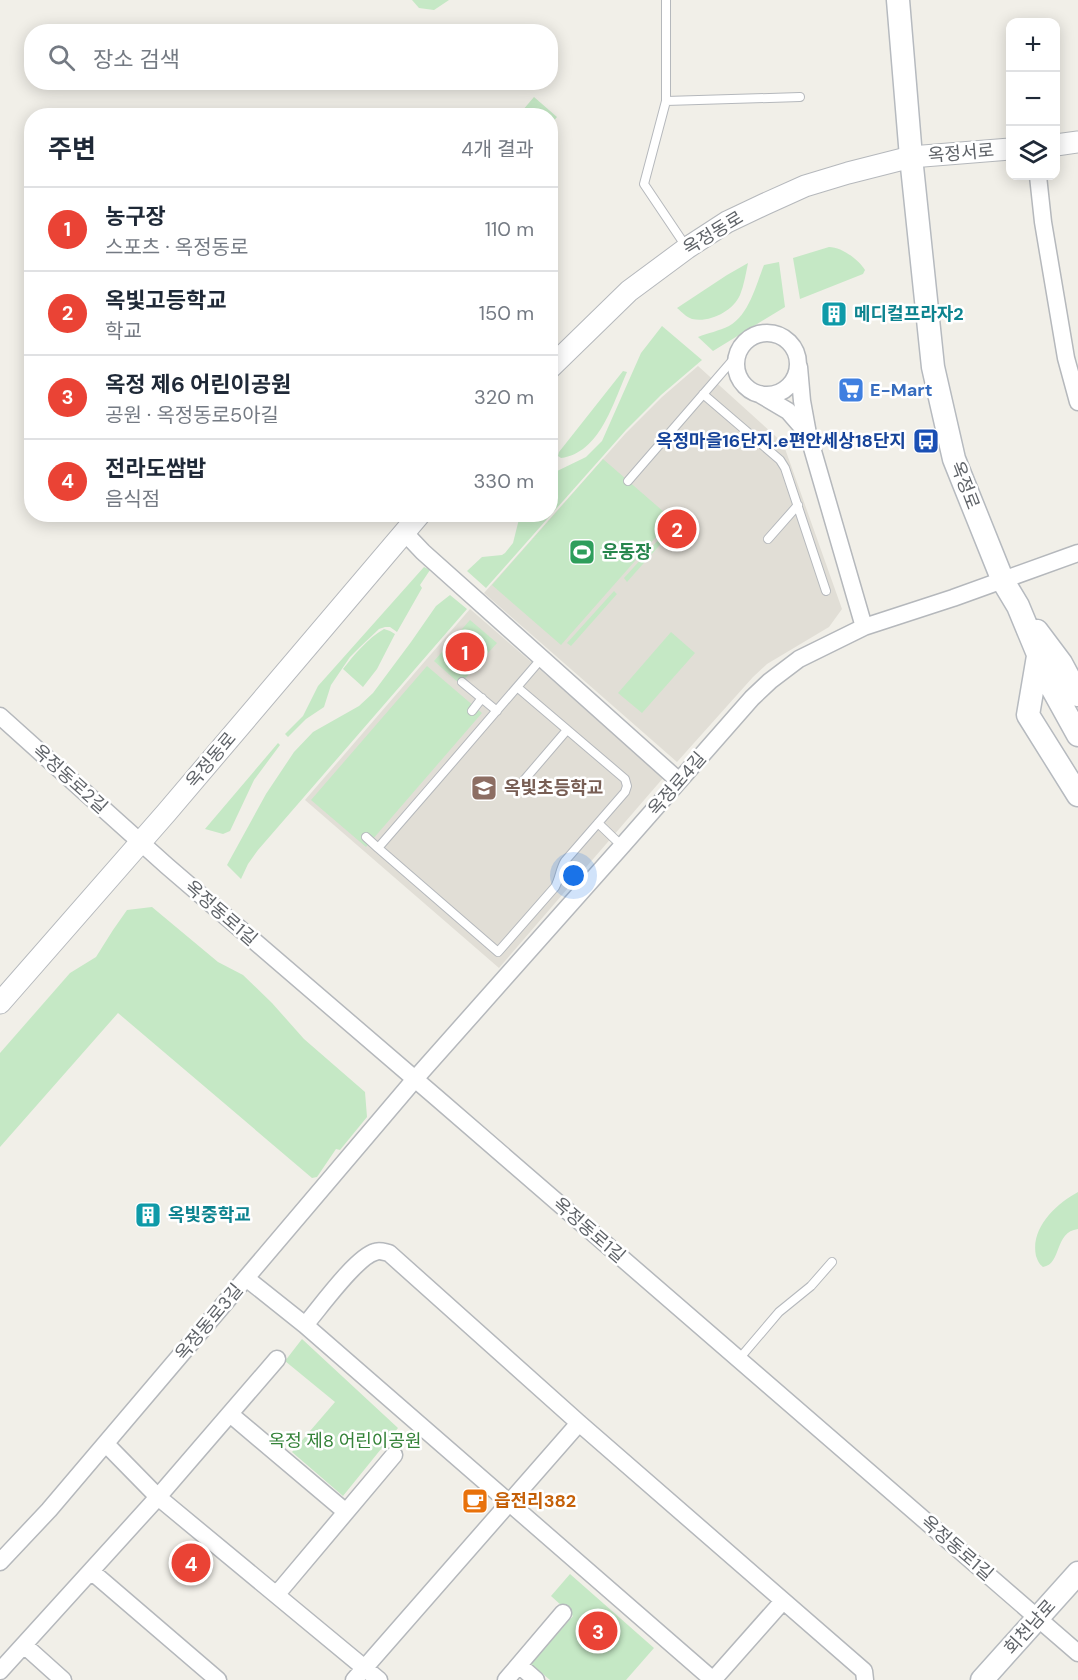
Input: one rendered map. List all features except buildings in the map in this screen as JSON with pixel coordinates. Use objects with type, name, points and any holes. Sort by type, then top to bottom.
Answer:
[{"type":"main road","name":"옥정로","points":[[898,0],[911,157],[933,367],[954,459],[1003,581],[1018,606],[1052,688],[1078,735]]},
{"type":"main road","points":[[1018,606],[1061,663],[1078,695]]},
{"type":"main road","points":[[1038,656],[1028,715],[1078,795]]},
{"type":"main road","name":"회천남로","points":[[982,1680],[1078,1573]]},
{"type":"street","points":[[1060,144],[1078,142]]},
{"type":"street","name":"옥정서로","points":[[911,157],[1006,149]]},
{"type":"street","name":"옥정동로","points":[[558,360],[628,291],[727,222],[805,186],[911,157]]},
{"type":"street","points":[[1038,180],[1065,358],[1078,402]]},
{"type":"street","points":[[808,434],[788,411],[752,391],[743,384],[737,374],[738,354],[751,337],[761,333],[772,333],[792,344],[796,352],[808,434],[864,627]]},
{"type":"street","points":[[752,391],[768,395],[776,394],[787,388],[797,372],[798,363]]},
{"type":"street","name":"옥정동로","points":[[0,1003],[140,843],[414,522]]},
{"type":"street","points":[[405,533],[423,552],[679,781]]},
{"type":"street","name":"옥정로4길","points":[[414,1079],[752,698],[770,681],[799,659],[864,627],[1003,581],[1078,553]]},
{"type":"street","name":"옥정동로2길","points":[[0,716],[140,843]]},
{"type":"street","name":"옥정동로1길","points":[[140,843],[1078,1653]]},
{"type":"street","name":"옥정동로3길","points":[[0,1562],[106,1444],[414,1079]]},
{"type":"street","points":[[305,1325],[362,1260],[377,1251],[389,1253],[579,1423],[864,1671],[865,1680]]},
{"type":"street","points":[[246,1278],[305,1325],[713,1680],[783,1601]]},
{"type":"street","points":[[0,1671],[158,1497],[277,1359]]},
{"type":"street","points":[[230,1414],[346,1512]]},
{"type":"street","points":[[359,1674],[579,1423]]},
{"type":"street","points":[[106,1444],[158,1497],[277,1594],[359,1674],[380,1680]]},
{"type":"street","points":[[277,1594],[394,1455]]},
{"type":"street","points":[[91,1571],[218,1680]]},
{"type":"street","points":[[506,1680],[563,1613]]},
{"type":"street","points":[[24,1646],[63,1680]]},
{"type":"street","points":[[519,1665],[536,1680]]},
{"type":"lane","points":[[666,0],[666,101],[644,184],[687,248]]},
{"type":"lane","points":[[666,101],[800,97]]},
{"type":"lane","points":[[628,481],[738,354]]},
{"type":"lane","points":[[703,394],[780,460],[789,475],[826,591]]},
{"type":"lane","points":[[768,539],[798,505]]},
{"type":"lane","points":[[378,848],[543,658]]},
{"type":"lane","points":[[462,682],[497,711]]},
{"type":"lane","points":[[366,837],[498,952],[555,886],[565,861],[625,792],[627,782],[517,687]]},
{"type":"lane","points":[[472,711],[482,699]]},
{"type":"lane","points":[[519,786],[567,730]]},
{"type":"lane","points":[[598,824],[622,846]]},
{"type":"lane","points":[[739,1359],[785,1306],[811,1286],[832,1262]]},
{"type":"shaded area","points":[[698,366],[783,443],[842,609],[829,627],[767,664],[677,762],[484,593],[547,522],[558,522],[558,510],[625,434],[662,397]]},
{"type":"shaded area","name":"옥빛초등학교","points":[[470,609],[664,777],[499,968],[305,800]]},
{"type":"green space","points":[[412,0],[449,0],[434,10],[419,8]]},
{"type":"green space","points":[[534,97],[547,108],[525,108]]},
{"type":"green space","points":[[829,247],[839,249],[854,258],[865,270],[863,274],[800,299],[793,258]]},
{"type":"green space","points":[[779,262],[785,307],[713,351],[698,337],[725,328],[736,321],[751,299],[764,265]]},
{"type":"green space","points":[[748,263],[740,295],[726,311],[699,320],[686,316],[677,308],[727,275]]},
{"type":"green space","points":[[662,326],[702,360],[661,395],[626,430],[558,507],[558,471],[586,457],[602,441],[641,353]]},
{"type":"green space","points":[[623,371],[627,372],[610,412],[595,437],[586,447],[574,454],[561,458],[558,456],[559,452]]},
{"type":"green space","name":"운동장","points":[[603,459],[672,519],[561,645],[492,585],[548,522],[558,522],[558,510]]},
{"type":"green space","points":[[518,522],[544,522],[486,588],[467,571],[482,557],[502,555],[513,543]]},
{"type":"green space","points":[[670,527],[674,529],[627,582],[624,578]]},
{"type":"green space","points":[[424,567],[430,570],[397,632],[390,627],[379,629],[360,647],[350,657],[331,685],[324,707],[306,719],[288,737],[285,734],[303,716],[318,686]]},
{"type":"green space","points":[[614,591],[617,594],[571,646],[567,643]]},
{"type":"green space","points":[[450,595],[467,609],[258,850],[241,879],[227,865],[266,794],[294,752],[313,732],[359,706],[373,693],[436,606]]},
{"type":"green space","points":[[470,620],[497,643],[460,684],[434,661]]},
{"type":"green space","points":[[384,629],[395,634],[377,669],[363,687],[343,669],[367,642]]},
{"type":"green space","points":[[671,632],[695,653],[642,713],[618,693]]},
{"type":"green space","points":[[427,666],[482,713],[366,847],[311,800]]},
{"type":"green space","points":[[278,743],[280,745],[254,780],[230,831],[223,834],[205,829]]},
{"type":"green space","points":[[152,907],[218,962],[243,975],[304,1039],[365,1092],[367,1117],[340,1150],[336,1149],[317,1177],[312,1178],[118,1013],[0,1147],[0,1053],[70,973],[96,957],[127,910]]},
{"type":"green space","points":[[1078,1192],[1078,1229],[1070,1231],[1065,1236],[1053,1260],[1049,1265],[1043,1267],[1036,1256],[1035,1246],[1041,1227],[1053,1210]]},
{"type":"green space","name":"옥정 제8 어린이공원","points":[[302,1339],[398,1428],[343,1496],[292,1452],[335,1402],[285,1361]]},
{"type":"green space","points":[[570,1574],[654,1648],[626,1680],[550,1680],[531,1664],[573,1616],[551,1596]]},
{"type":"place","name":"메디컬프라자2","points":[[834,314]]},
{"type":"place","name":"E-Mart","points":[[851,390]]},
{"type":"place","name":"옥정마을16단지.e편안세상18단지","points":[[926,441]]},
{"type":"place","name":"옥빛고등학교","points":[[677,529]]},
{"type":"place","name":"운동장","points":[[582,552]]},
{"type":"place","name":"농구장","points":[[465,652]]},
{"type":"place","name":"옥빛초등학교","points":[[484,788]]},
{"type":"place","name":"옥빛중학교","points":[[148,1215]]},
{"type":"place","name":"읍전리382","points":[[475,1501]]},
{"type":"place","name":"전라도쌈밥","points":[[191,1563]]},
{"type":"place","name":"옥정 제6 어린이공원","points":[[598,1631]]}]
